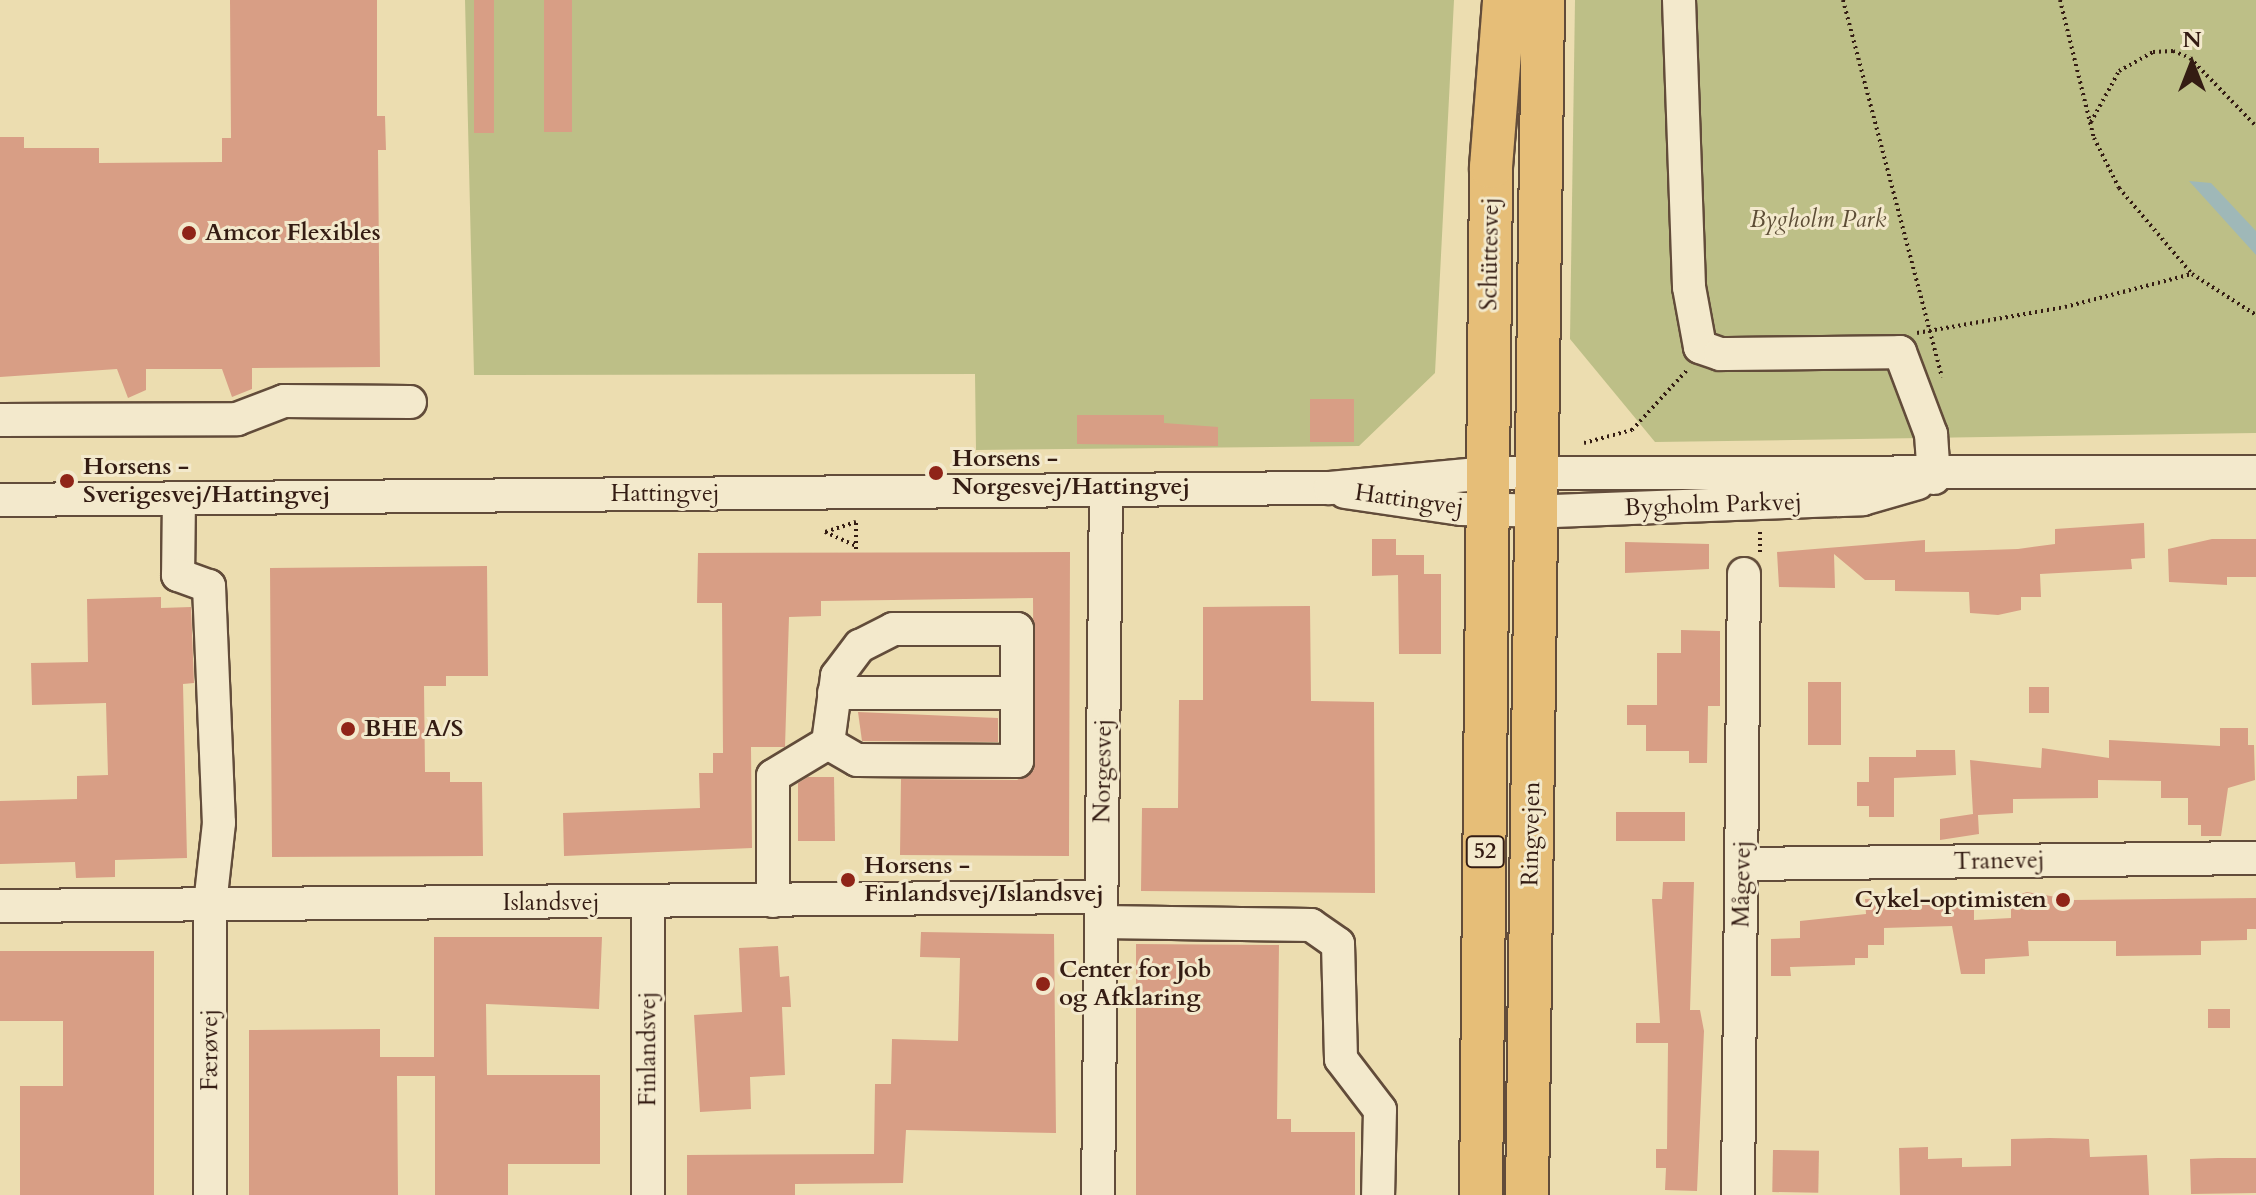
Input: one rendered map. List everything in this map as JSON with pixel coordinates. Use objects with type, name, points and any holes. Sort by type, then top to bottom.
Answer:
[{"type":"main road","name":"Schüttesvej","points":[[1488,491],[1491,167],[1504,0]]},
{"type":"main road","name":"Schüttesvej","points":[[1537,492],[1543,0]]},
{"type":"main road","name":"Ringvejen","points":[[1481,1195],[1488,491]]},
{"type":"main road","name":"Ringvejen","points":[[1527,1195],[1537,492]]},
{"type":"street","points":[[1679,0],[1689,287],[1700,347],[1720,354],[1900,352],[1931,434],[1934,478]]},
{"type":"street","points":[[0,420],[237,419],[284,401],[410,402]]},
{"type":"street","name":"Bygholm Parkvej","points":[[1537,492],[1578,474],[1864,471],[1934,478],[2256,472]]},
{"type":"street","name":"Bygholm Parkvej","points":[[1488,491],[1761,503],[1863,499],[1934,478]]},
{"type":"street","name":"Hattingvej","points":[[0,500],[1330,488],[1488,491]]},
{"type":"street","name":"Norgesvej","points":[[1098,1195],[1106,490]]},
{"type":"street","name":"Færøvej","points":[[179,498],[178,575],[209,586],[219,823],[210,904],[210,1195]]},
{"type":"street","name":"Mågevej","points":[[1738,1195],[1744,574]]},
{"type":"street","points":[[893,629],[1017,629],[1017,761],[857,760],[828,743],[837,676],[860,646],[893,629]]},
{"type":"street","points":[[834,693],[1017,693]]},
{"type":"street","points":[[773,901],[773,776],[828,743]]},
{"type":"street","name":"Tranevej","points":[[1742,864],[2256,858]]},
{"type":"street","name":"Islandsvej","points":[[0,906],[773,901],[1101,909],[1311,925],[1338,944],[1341,1059],[1380,1110],[1378,1195]]},
{"type":"street","name":"Finlandsvej","points":[[648,902],[648,1195]]},
{"type":"path","points":[[1843,0],[1945,391]]},
{"type":"path","points":[[2060,0],[2090,124],[2119,188],[2192,274],[2256,315]]},
{"type":"path","points":[[2090,124],[2119,71],[2153,52],[2173,51],[2190,58],[2256,126]]},
{"type":"path","points":[[1929,330],[2065,307],[2192,274]]},
{"type":"path","points":[[1578,474],[1579,445],[1632,430],[1700,347]]},
{"type":"path","points":[[1744,574],[1760,563],[1761,503]]},
{"type":"path","points":[[856,522],[856,549],[846,542],[825,532],[856,522]]},
{"type":"green space","points":[[465,0],[1454,0],[1435,373],[1359,446],[976,450],[975,374],[474,375]]},
{"type":"green space","name":"Bygholm Park","points":[[1575,0],[2256,0],[2256,433],[1655,442],[1570,339]]},
{"type":"water","points":[[2189,181],[2211,183],[2256,231],[2256,255]]},
{"type":"building","name":"Amcor Flexibles","points":[[230,0],[377,0],[377,116],[385,116],[386,150],[378,150],[380,367],[252,368],[252,389],[232,397],[222,369],[146,369],[146,390],[128,398],[117,369],[0,377],[0,137],[24,137],[24,148],[99,148],[99,163],[222,162],[222,138],[231,138]]},
{"type":"building","points":[[474,0],[494,0],[494,133],[474,133]]},
{"type":"building","points":[[544,0],[572,0],[572,132],[544,132]]},
{"type":"building","points":[[1310,399],[1354,399],[1354,442],[1310,442]]},
{"type":"building","points":[[1077,415],[1164,415],[1164,423],[1218,427],[1218,446],[1077,444]]},
{"type":"building","points":[[2144,523],[2145,558],[2131,559],[2132,569],[2040,574],[2041,597],[2021,597],[2021,610],[1998,615],[1970,613],[1969,592],[1895,591],[1895,580],[1865,580],[1834,554],[1835,588],[1779,587],[1777,552],[1925,540],[1925,552],[2018,549],[2055,544],[2055,529]]},
{"type":"building","points":[[1372,539],[1396,539],[1396,555],[1424,555],[1424,574],[1441,574],[1441,654],[1399,654],[1398,575],[1372,576]]},
{"type":"building","points":[[2212,539],[2256,539],[2256,577],[2227,577],[2227,585],[2169,582],[2168,549]]},
{"type":"building","points":[[1625,542],[1709,544],[1709,569],[1625,573]]},
{"type":"building","points":[[1070,552],[1069,856],[900,855],[901,779],[1017,780],[1034,770],[1033,598],[821,601],[821,616],[789,617],[785,747],[751,747],[752,848],[564,856],[563,813],[700,808],[699,773],[713,773],[713,753],[723,753],[722,603],[697,603],[698,553]]},
{"type":"building","name":"BHE A/S","points":[[487,566],[488,676],[446,676],[446,686],[424,686],[425,772],[450,772],[450,782],[482,782],[483,856],[272,857],[270,568]]},
{"type":"building","points":[[161,597],[161,608],[191,607],[194,683],[183,684],[187,858],[115,860],[115,877],[76,878],[75,862],[0,864],[0,801],[77,799],[77,776],[108,775],[106,703],[32,705],[31,663],[88,662],[87,599]]},
{"type":"building","points":[[1310,606],[1311,701],[1374,702],[1375,893],[1141,891],[1142,808],[1178,808],[1179,700],[1203,700],[1203,607]]},
{"type":"building","points":[[1681,630],[1720,631],[1720,706],[1708,706],[1707,763],[1689,763],[1689,751],[1646,751],[1646,725],[1627,725],[1627,705],[1657,705],[1657,653],[1681,653]]},
{"type":"building","points":[[1808,682],[1841,682],[1841,745],[1808,745]]},
{"type":"building","points":[[2029,687],[2049,687],[2049,713],[2029,713]]},
{"type":"building","points":[[858,712],[998,718],[998,742],[862,741]]},
{"type":"building","points":[[2220,728],[2248,728],[2248,745],[2254,745],[2255,780],[2228,788],[2221,836],[2201,836],[2201,825],[2188,825],[2188,798],[2161,798],[2161,781],[2098,780],[2098,798],[2013,799],[2013,813],[1978,815],[1979,834],[1940,840],[1940,819],[1973,814],[1970,760],[2041,768],[2042,748],[2109,758],[2109,740],[2220,746]]},
{"type":"building","points":[[1916,750],[1955,750],[1956,775],[1894,778],[1894,817],[1869,817],[1869,806],[1857,806],[1857,782],[1869,782],[1869,757],[1916,757]]},
{"type":"building","points":[[808,777],[834,777],[835,841],[798,841],[798,783]]},
{"type":"building","points":[[1616,812],[1685,812],[1685,841],[1616,841]]},
{"type":"building","points":[[1663,882],[1694,882],[1690,1010],[1700,1010],[1704,1031],[1697,1191],[1665,1190],[1666,1168],[1656,1168],[1656,1149],[1667,1149],[1668,1043],[1636,1043],[1636,1023],[1660,1023],[1652,899],[1662,899]]},
{"type":"building","points":[[2027,892],[2073,900],[2256,898],[2256,929],[2247,929],[2247,940],[2201,941],[2201,955],[2116,956],[2116,941],[2028,941],[2029,956],[1985,959],[1985,974],[1961,974],[1952,926],[1884,928],[1884,945],[1868,945],[1868,958],[1855,958],[1855,965],[1790,967],[1791,976],[1771,976],[1771,939],[1800,938],[1800,921],[1866,914],[1865,899],[1974,900],[1974,920],[2011,918],[2011,897]]},
{"type":"building","points":[[921,932],[1054,934],[1056,1133],[906,1130],[903,1183],[795,1184],[795,1195],[687,1195],[687,1155],[874,1154],[875,1084],[891,1084],[892,1039],[958,1041],[960,958],[920,957]]},
{"type":"building","points":[[434,937],[602,937],[599,1009],[486,1004],[487,1075],[600,1075],[600,1164],[508,1164],[508,1195],[435,1195],[435,1076],[397,1076],[398,1195],[249,1195],[249,1030],[380,1029],[380,1057],[434,1057]]},
{"type":"building","points":[[1136,944],[1279,945],[1277,1119],[1291,1119],[1291,1132],[1355,1132],[1355,1195],[1136,1195]]},
{"type":"building","points":[[778,946],[780,977],[789,976],[791,1007],[782,1007],[785,1075],[750,1077],[751,1109],[700,1112],[694,1015],[742,1012],[739,948]]},
{"type":"building","points":[[0,951],[154,951],[154,1195],[20,1195],[20,1086],[63,1086],[63,1021],[0,1021]]},
{"type":"building","points":[[2208,1009],[2230,1009],[2230,1028],[2208,1028]]},
{"type":"building","points":[[2011,1139],[2089,1139],[2090,1157],[2147,1155],[2149,1195],[1900,1195],[1899,1148],[1928,1147],[1928,1159],[1962,1158],[1962,1167],[2011,1166]]},
{"type":"building","points":[[1773,1150],[1819,1151],[1818,1193],[1772,1192]]},
{"type":"building","points":[[2256,1158],[2256,1193],[2191,1194],[2190,1159]]},
{"type":"place","name":"Amcor Flexibles","points":[[189,233]]},
{"type":"place","name":"Horsens - Norgesvej/Hattingvej","points":[[936,473]]},
{"type":"place","name":"Horsens - Sverigesvej/Hattingvej","points":[[67,481]]},
{"type":"place","name":"BHE A/S","points":[[348,729]]},
{"type":"place","name":"Horsens - Finlandsvej/Islandsvej","points":[[848,880]]},
{"type":"place","name":"Cykel-optimisten","points":[[2063,900]]},
{"type":"place","name":"Center for Job og Afklaring","points":[[1043,984]]}]
